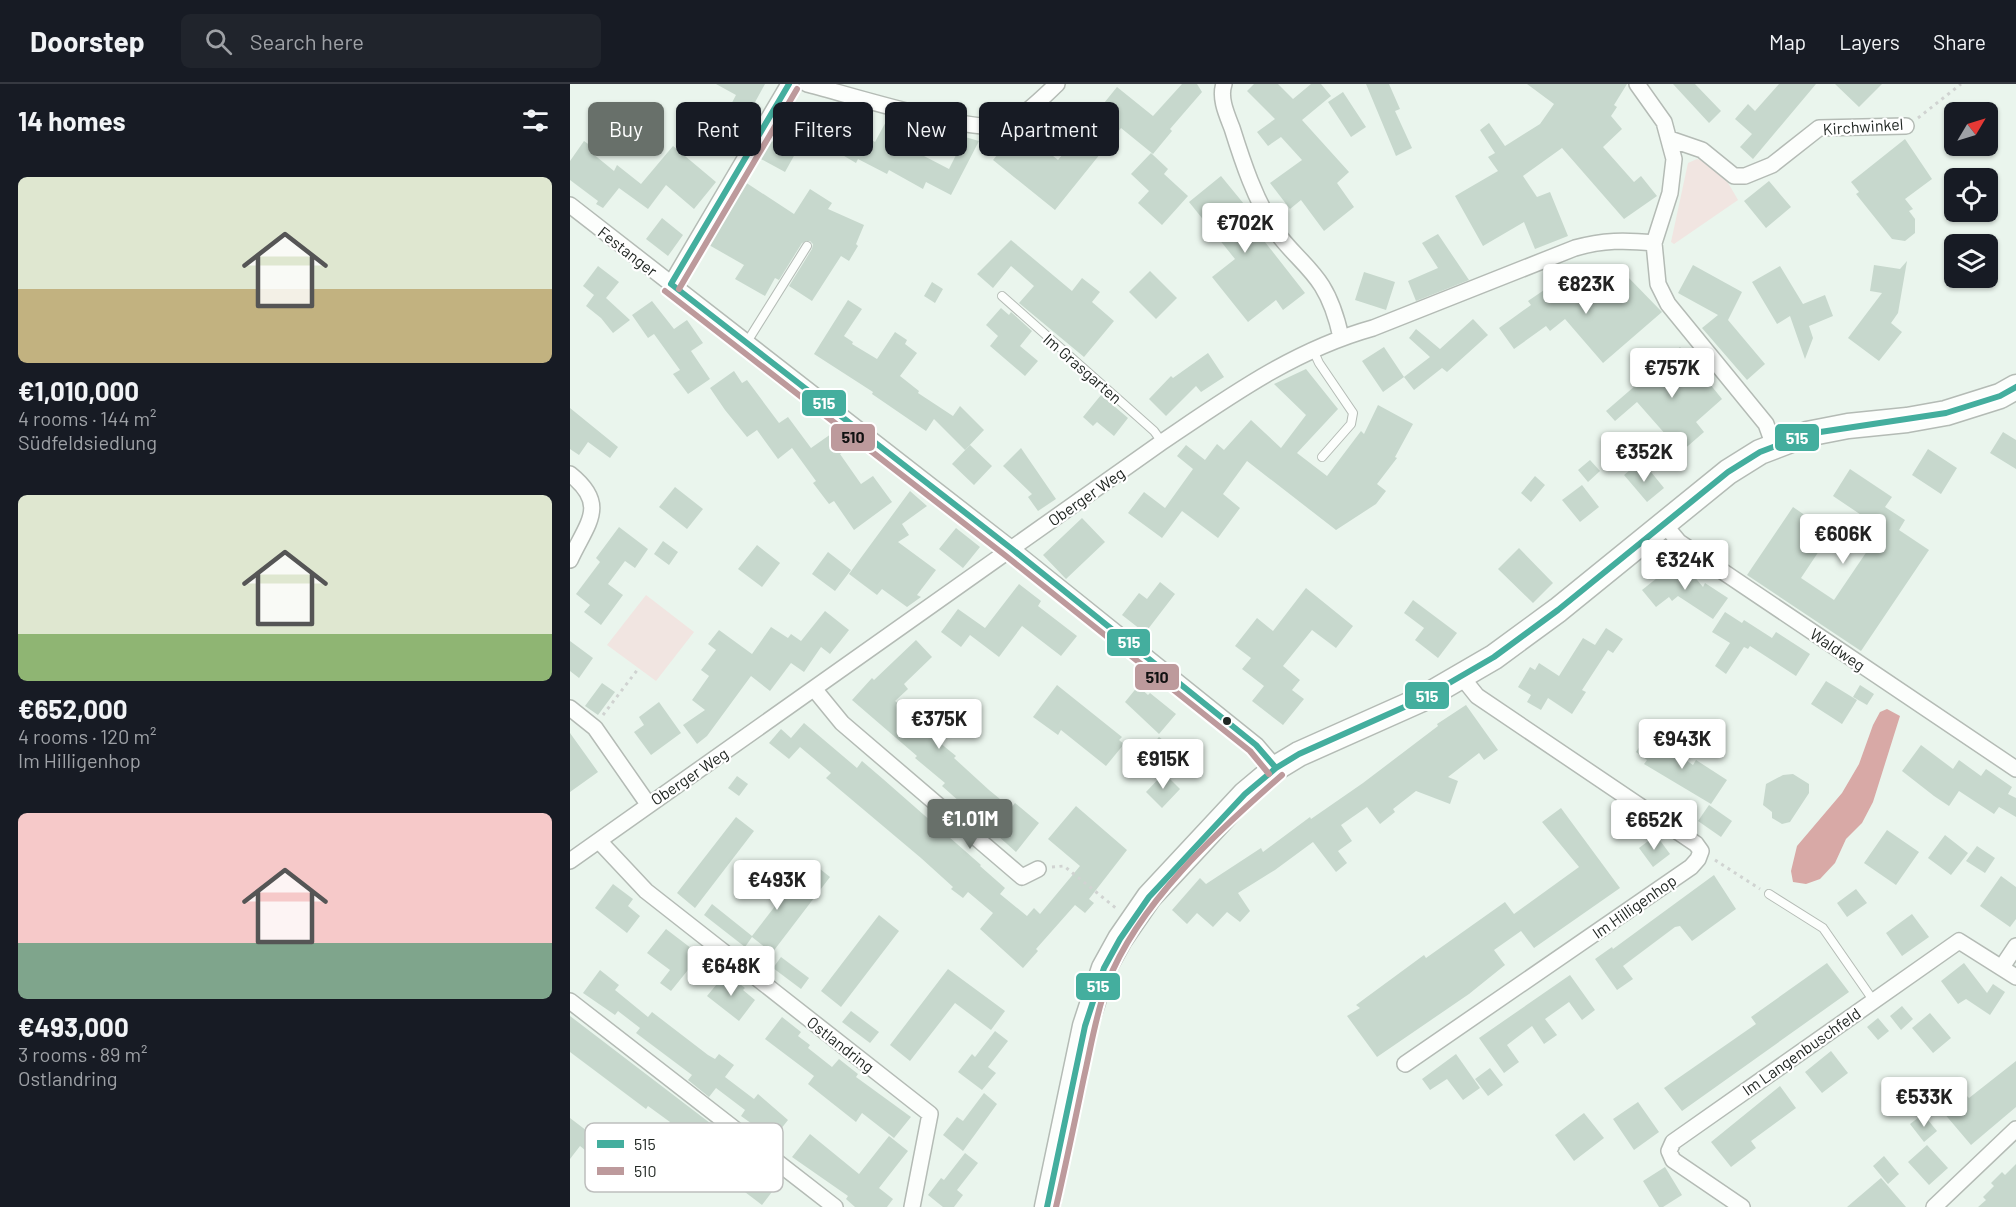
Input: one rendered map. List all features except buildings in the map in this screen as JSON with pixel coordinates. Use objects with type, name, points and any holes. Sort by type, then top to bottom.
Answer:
[{"type":"main road","points":[[1047,1207],[1085,1026],[1104,968],[1120,939],[1149,897],[1245,794],[1276,768],[1318,743],[1420,700],[1521,638],[1728,472],[1774,446],[1807,434],[1848,426],[1946,413],[2000,396],[2016,387]]},
{"type":"street","points":[[672,284],[789,84]]},
{"type":"street","points":[[807,84],[936,118],[982,126],[1001,125],[1022,114],[1057,84]]},
{"type":"street","points":[[1224,84],[1222,89],[1225,107],[1247,172],[1263,209],[1276,232],[1322,285],[1335,312],[1341,337]]},
{"type":"street","points":[[1636,84],[1664,122],[1674,159],[1673,179],[1654,243],[1658,284],[1668,304],[1766,424],[1774,446]]},
{"type":"street","name":"Kirchwinkel","points":[[1670,139],[1702,150],[1734,176],[1745,176],[1772,165],[1819,128],[1906,126]]},
{"type":"street","name":"Festanger","points":[[570,206],[1012,549],[1256,745],[1276,768]]},
{"type":"street","name":"Oberger Weg","points":[[570,861],[648,804],[815,690],[1162,442],[1260,376],[1313,348],[1373,328],[1575,248],[1601,241],[1654,243]]},
{"type":"street","points":[[570,474],[590,493],[593,503],[591,514],[570,560]]},
{"type":"street","name":"Waldweg","points":[[1664,524],[1679,542],[2016,769]]},
{"type":"street","points":[[1461,676],[1477,696],[1696,844],[1701,851]]},
{"type":"street","points":[[815,690],[842,723],[1022,877],[1038,869]]},
{"type":"street","points":[[570,708],[594,727],[648,804]]},
{"type":"street","name":"Ostlandring","points":[[599,841],[646,891],[930,1114],[912,1207]]},
{"type":"street","name":"Im Hilligenhop","points":[[1405,1064],[1691,867],[1701,851]]},
{"type":"street","name":"Im Langenbuschfeld","points":[[1742,1207],[1673,1160],[1669,1151],[1674,1142],[1959,941],[2016,977]]},
{"type":"street","points":[[2002,968],[2016,946]]},
{"type":"street","points":[[570,1001],[727,1123]]},
{"type":"street","points":[[1934,1207],[2016,1129]]},
{"type":"street","points":[[783,1167],[835,1207]]},
{"type":"lane","points":[[747,342],[807,246]]},
{"type":"lane","name":"Im Grasgarten","points":[[1002,296],[1155,430],[1162,442]]},
{"type":"lane","points":[[1313,348],[1319,363],[1353,413],[1351,424],[1322,457]]},
{"type":"lane","points":[[1769,894],[1823,928],[1873,1000]]},
{"type":"path","name":"Kirchwinkel","points":[[1906,126],[1961,84]]},
{"type":"path","points":[[594,727],[638,669]]},
{"type":"path","points":[[1701,851],[1769,894]]},
{"type":"path","points":[[1038,869],[1064,866],[1117,909]]},
{"type":"shaded area","points":[[1697,159],[1717,169],[1738,200],[1674,244],[1671,242],[1688,163]]},
{"type":"shaded area","points":[[646,595],[694,632],[656,681],[607,645]]},
{"type":"shaded area","points":[[1887,709],[1900,716],[1873,802],[1862,823],[1846,839],[1835,863],[1820,879],[1806,884],[1793,882],[1791,871],[1797,846],[1842,793],[1859,764],[1873,725],[1880,712]]},
{"type":"transit line","name":"515","points":[[671,284],[789,84]]},
{"type":"transit line","name":"510","points":[[679,289],[797,89]]},
{"type":"transit line","name":"515","points":[[671,284],[1012,549],[1256,745],[1276,768]]},
{"type":"transit line","name":"510","points":[[665,291],[1006,556],[1250,751],[1269,774]]},
{"type":"transit line","name":"515","points":[[1047,1207],[1085,1026],[1104,968],[1120,939],[1149,897],[1245,794],[1276,768],[1299,754],[1420,700],[1494,657],[1558,610],[1728,472],[1760,452],[1807,434],[1946,413],[2000,396],[2016,387]]},
{"type":"transit line","name":"510","points":[[1056,1207],[1097,1018],[1107,984],[1121,954],[1138,925],[1182,870],[1232,820],[1282,775]]}]
